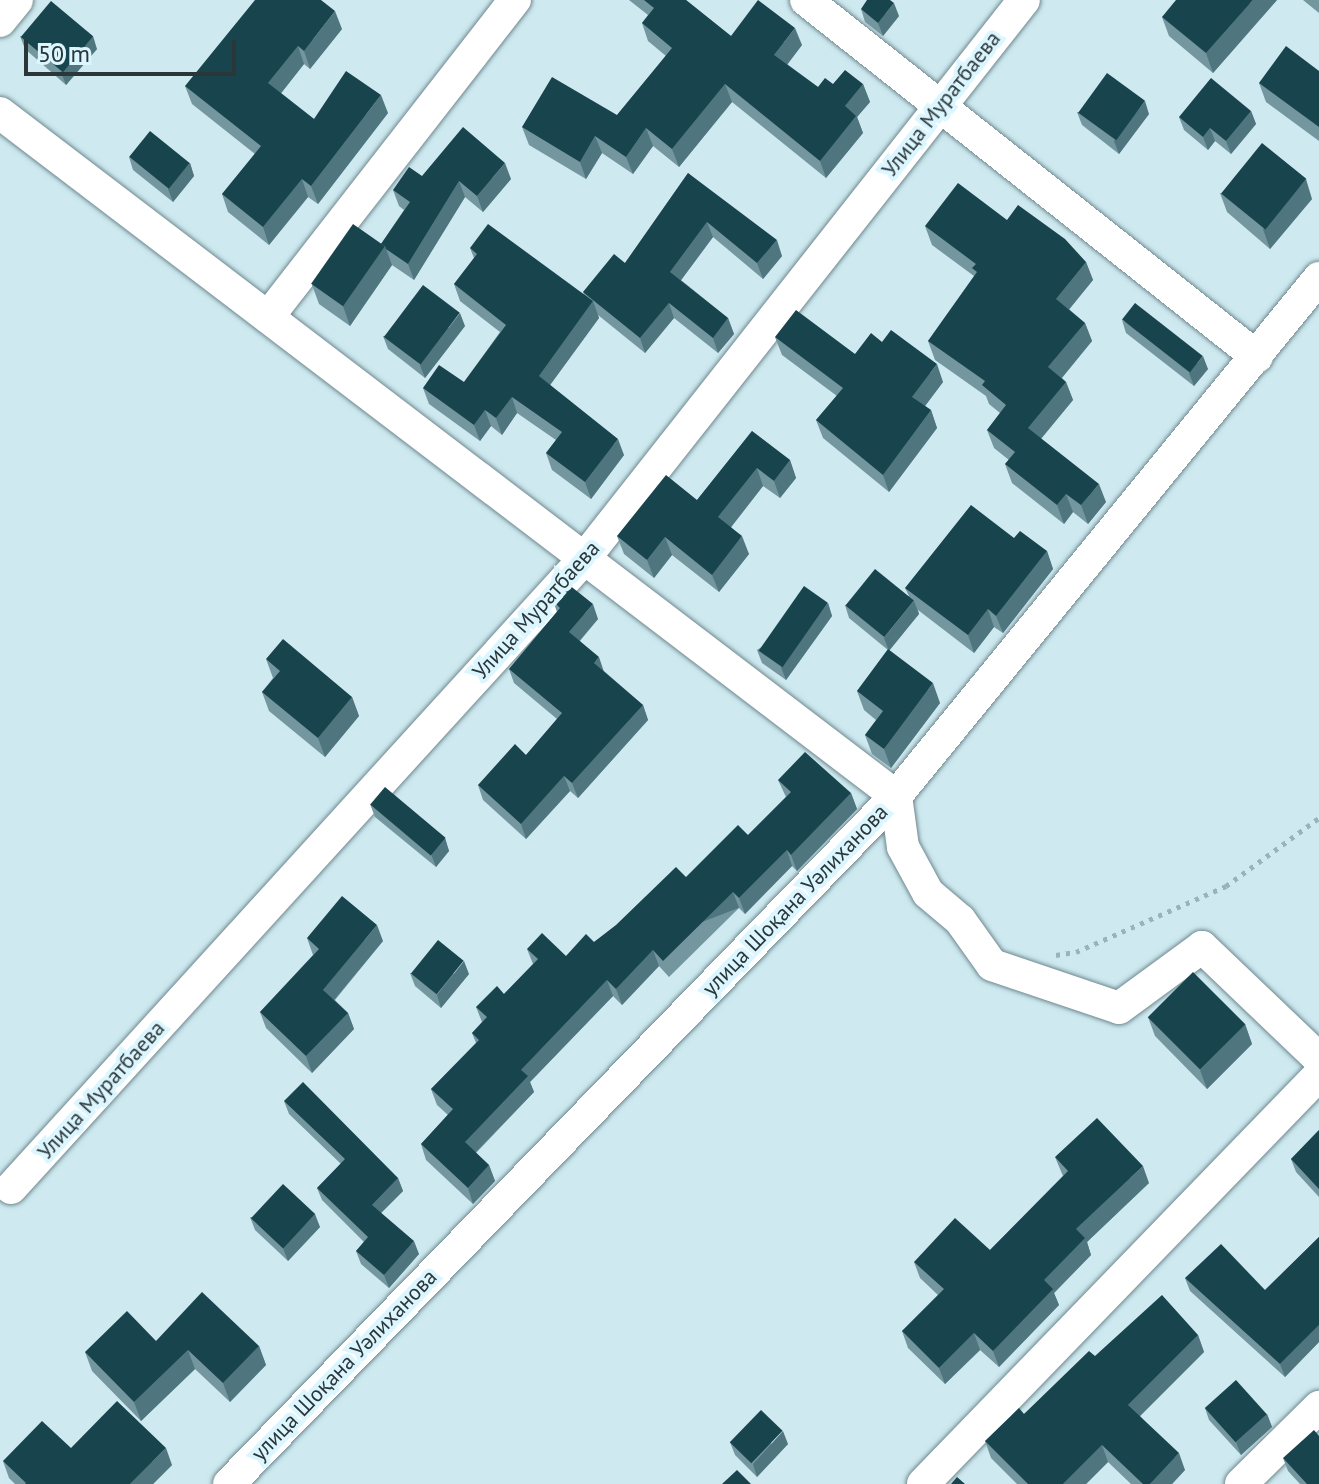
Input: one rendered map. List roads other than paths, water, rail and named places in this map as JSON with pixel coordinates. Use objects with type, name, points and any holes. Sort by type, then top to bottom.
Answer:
[{"type":"street","points":[[0,21],[17,0]]},
{"type":"street","points":[[268,317],[515,0]]},
{"type":"street","points":[[806,0],[1257,357]]},
{"type":"street","name":"Улица Муратбаева","points":[[11,1188],[584,559],[1024,0]]},
{"type":"street","points":[[0,113],[896,796],[903,847],[928,893],[960,920],[992,965],[1119,1008],[1202,947],[1319,1059]]},
{"type":"street","name":"улица Шоқана Уәлиханова","points":[[229,1484],[896,796],[1319,278]]},
{"type":"street","points":[[923,1484],[1319,1075]]},
{"type":"street","points":[[1241,1484],[1319,1407]]}]
